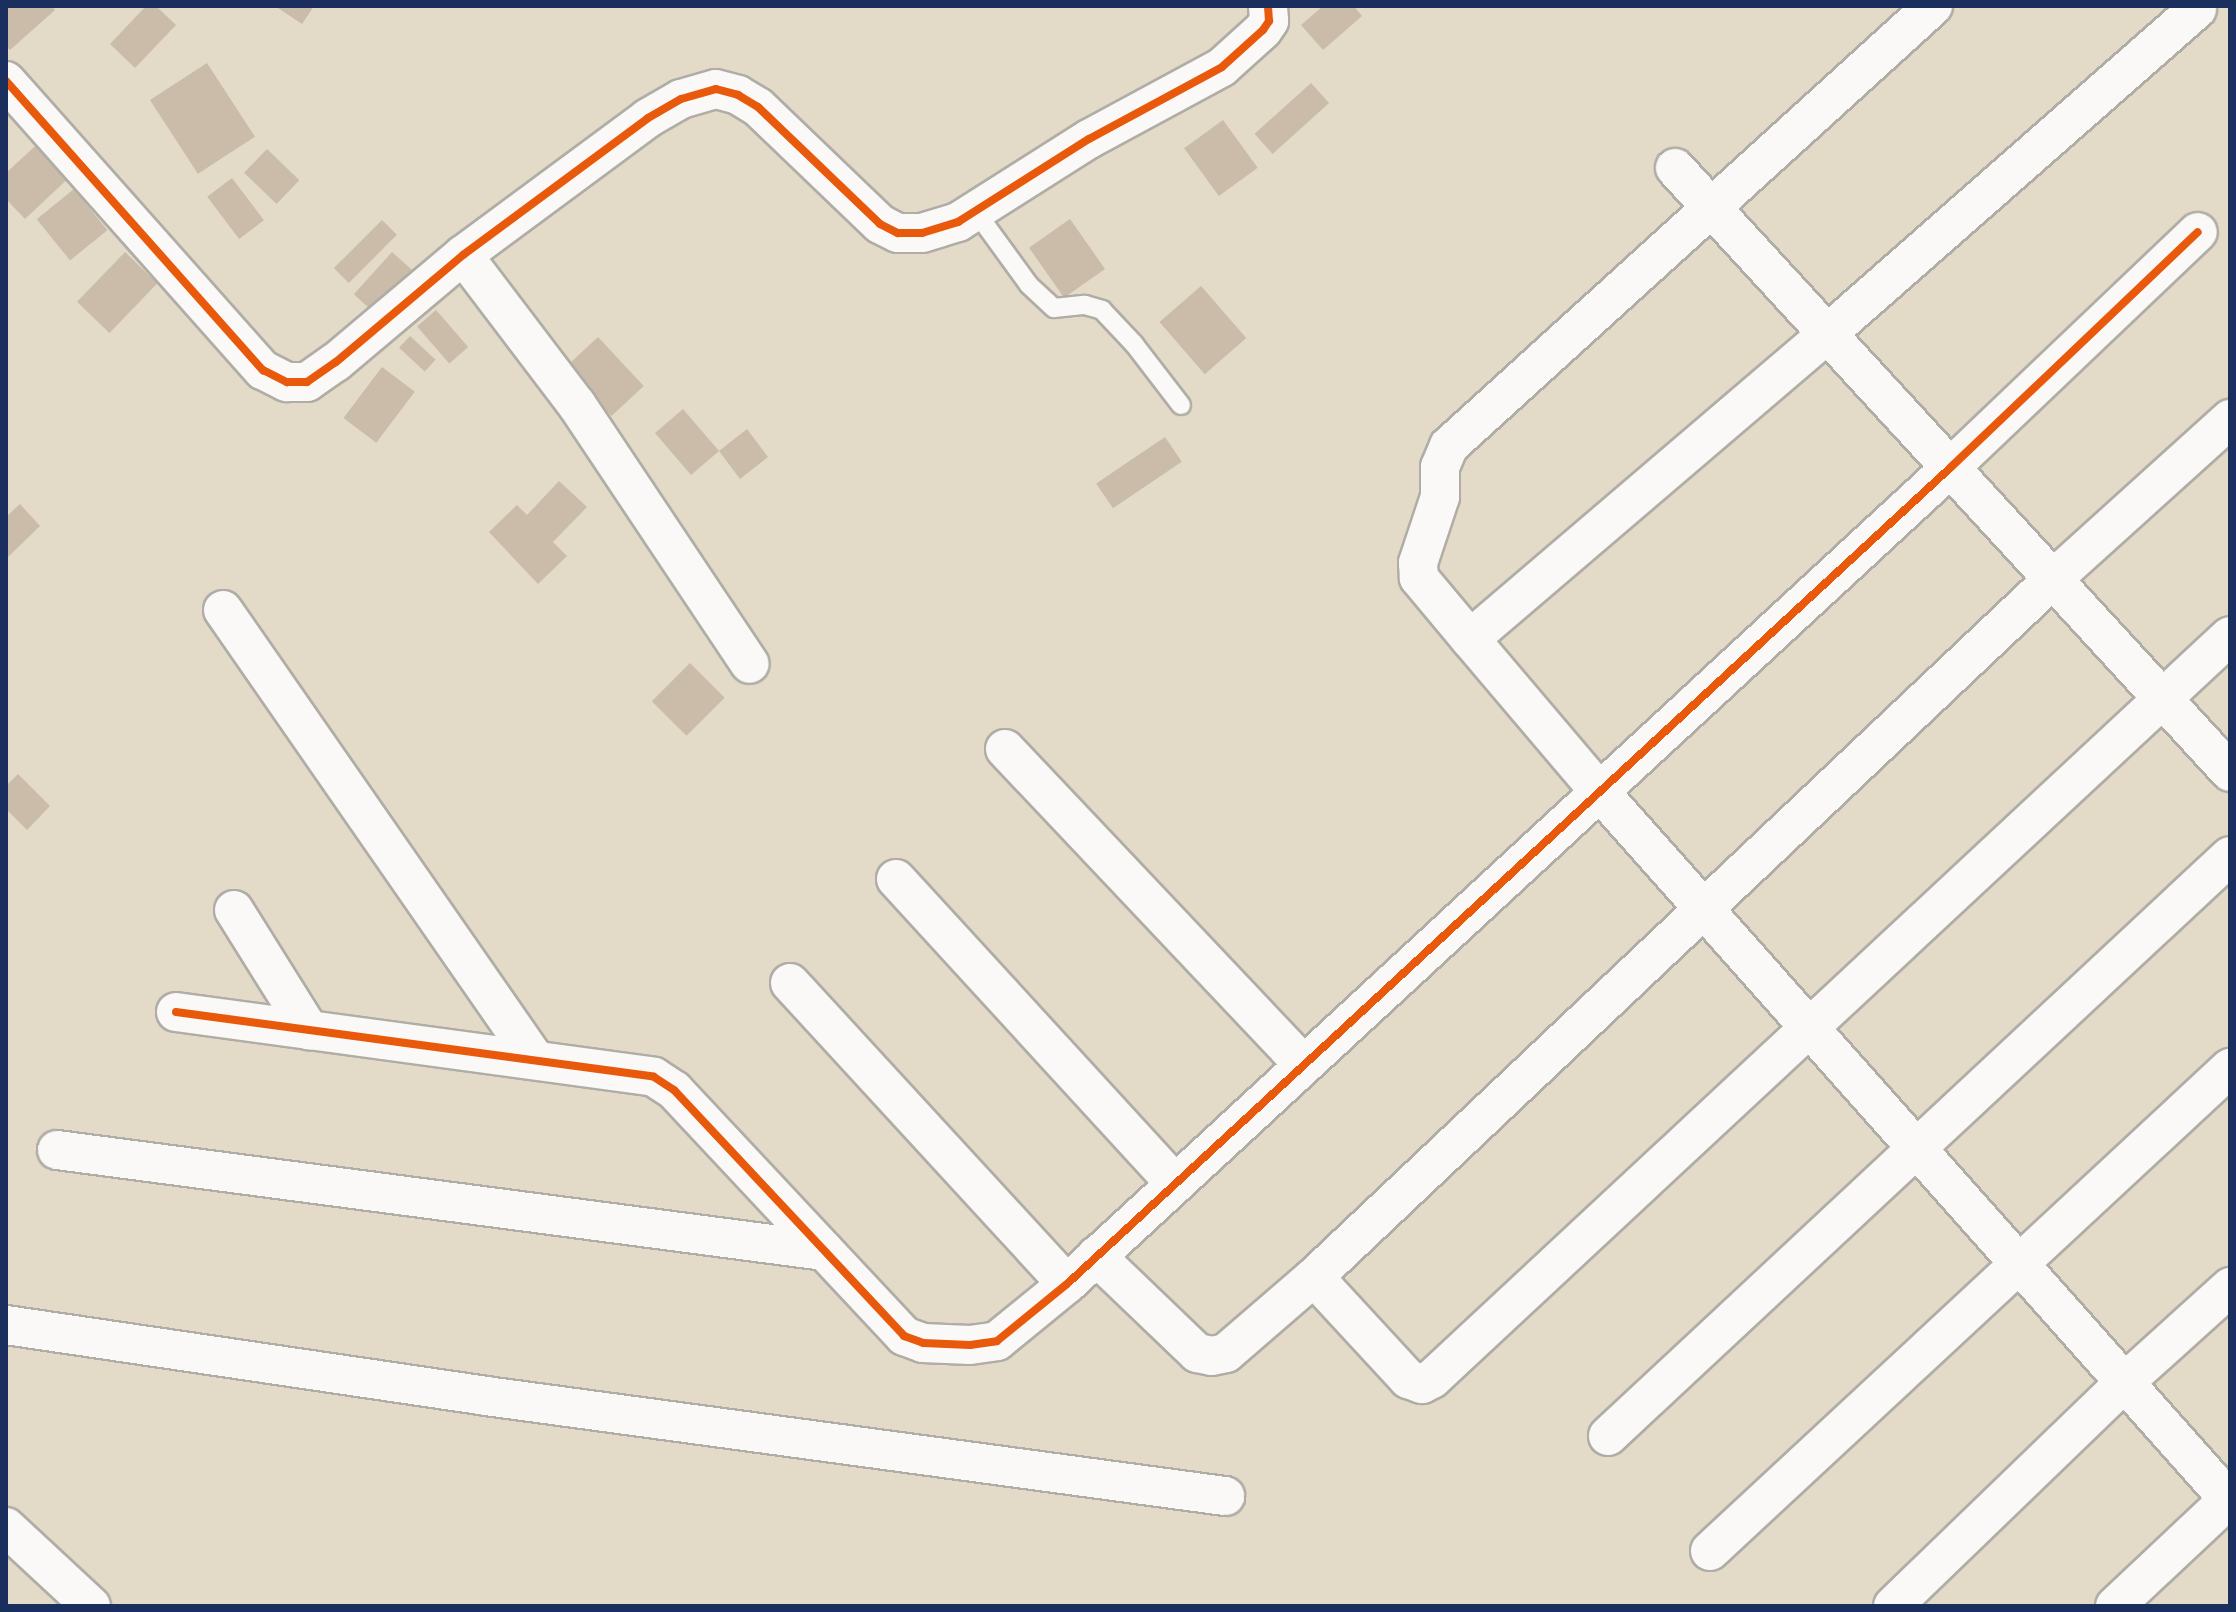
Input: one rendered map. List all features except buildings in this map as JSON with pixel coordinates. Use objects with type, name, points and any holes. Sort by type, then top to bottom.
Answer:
[{"type":"street","points":[[6,81],[263,370],[287,382],[307,382],[336,362],[463,255],[648,118],[681,99],[716,89],[738,95],[758,107],[880,224],[898,233],[922,233],[958,222],[1089,139],[1222,67],[1263,30],[1269,21],[1268,6]]},
{"type":"street","points":[[1933,6],[1449,446],[1440,467],[1440,497],[1418,563],[1419,578],[1703,910],[2230,1499],[2115,1606]]},
{"type":"street","points":[[1470,639],[1826,335],[2197,9]]},
{"type":"street","points":[[1675,168],[2230,772]]},
{"type":"street","points":[[176,1012],[534,1058],[662,1081],[904,1336],[923,1343],[970,1345],[997,1341],[1067,1284],[1950,468],[2198,232]]},
{"type":"street","points":[[463,255],[577,405],[750,664]]},
{"type":"street","points":[[1096,1256],[1197,1353],[1212,1356],[1226,1353],[1314,1277],[2053,579],[2230,419]]},
{"type":"street","points":[[223,610],[534,1058]]},
{"type":"street","points":[[1314,1277],[1408,1379],[1422,1384],[1432,1379],[2230,636]]},
{"type":"street","points":[[1005,749],[1303,1064]]},
{"type":"street","points":[[1608,1436],[2230,856]]},
{"type":"street","points":[[896,879],[1175,1183]]},
{"type":"street","points":[[234,910],[309,1030]]},
{"type":"street","points":[[790,983],[1067,1284]]},
{"type":"street","points":[[1710,1551],[2230,1068]]},
{"type":"street","points":[[57,1150],[824,1251]]},
{"type":"street","points":[[1893,1606],[2125,1382],[2230,1287]]},
{"type":"street","points":[[6,1325],[502,1398],[1225,1496]]},
{"type":"street","points":[[6,1527],[91,1606]]},
{"type":"lane","points":[[976,212],[1029,285],[1054,308],[1085,305],[1102,310],[1134,344],[1181,405]]},
{"type":"cycle path","points":[[6,81],[263,370],[287,382],[307,382],[336,362],[463,255],[648,118],[681,99],[716,89],[738,95],[758,107],[880,224],[898,233],[922,233],[958,222],[1089,139],[1222,67],[1263,30],[1269,21],[1268,6]]},
{"type":"cycle path","points":[[176,1012],[654,1077],[674,1090],[904,1336],[923,1343],[970,1345],[997,1341],[1067,1284],[1950,468],[2198,232]]}]
